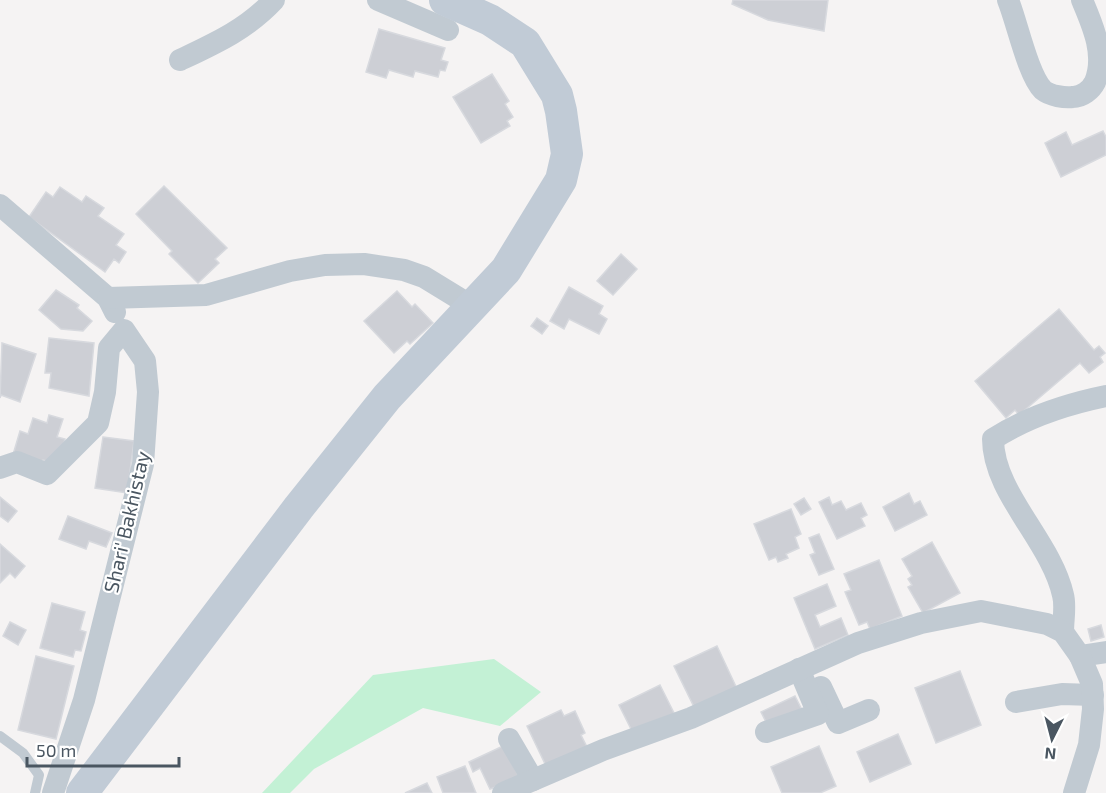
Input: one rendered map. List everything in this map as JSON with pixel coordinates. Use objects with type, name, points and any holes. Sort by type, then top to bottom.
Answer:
[{"type":"main road","points":[[82,793],[292,516],[365,424],[433,344],[473,307],[506,270],[551,200],[561,180],[567,154],[557,95],[525,43],[490,20],[445,0]]},
{"type":"street","points":[[180,60],[233,35],[257,18],[274,0]]},
{"type":"street","points":[[378,0],[448,30]]},
{"type":"street","points":[[1008,0],[1029,65],[1043,90],[1063,98],[1078,97],[1092,88],[1099,75],[1102,56],[1098,36],[1082,0]]},
{"type":"street","points":[[0,205],[108,298],[206,295],[291,271],[325,265],[363,264],[404,270],[424,277],[473,307]]},
{"type":"street","name":"Shari' Bakhistay","points":[[53,793],[84,700],[143,464],[148,392],[145,361],[124,330],[108,298]]},
{"type":"street","points":[[0,468],[17,462],[47,474],[81,442],[98,423],[105,392],[109,348],[124,330]]},
{"type":"street","points":[[1063,632],[1064,596],[1051,563],[999,472],[993,439],[1014,426],[1084,400],[1106,396]]},
{"type":"street","points":[[504,793],[603,750],[691,718],[858,643],[921,623],[981,611],[1047,624],[1063,632],[1080,656],[1092,684],[1093,695],[1089,745],[1074,793]]},
{"type":"street","points":[[1080,656],[1106,652]]},
{"type":"street","points":[[804,667],[838,723],[869,710]]},
{"type":"street","points":[[766,732],[818,714],[804,667]]},
{"type":"street","points":[[1016,702],[1062,694],[1093,695]]},
{"type":"street","points":[[509,739],[532,780]]},
{"type":"lane","points":[[0,735],[23,753],[39,774],[35,793]]},
{"type":"green space","points":[[494,659],[541,692],[500,726],[423,708],[314,769],[290,793],[262,793],[373,675]]},
{"type":"building","points":[[733,0],[828,0],[824,31],[768,20],[732,4]]},
{"type":"building","points":[[379,29],[445,48],[441,60],[448,62],[445,71],[440,70],[438,77],[415,71],[413,77],[389,70],[386,78],[366,72]]},
{"type":"building","points":[[492,74],[509,101],[505,104],[513,117],[507,121],[510,126],[481,143],[453,97]]},
{"type":"building","points":[[1103,131],[1106,137],[1106,155],[1061,177],[1045,143],[1066,132],[1072,145]]},
{"type":"building","points":[[164,186],[227,248],[215,259],[219,263],[198,283],[169,254],[172,251],[136,214]]},
{"type":"building","points":[[60,187],[82,202],[86,196],[104,208],[98,216],[124,234],[116,245],[126,252],[119,263],[114,259],[105,272],[29,217],[46,192],[53,197]]},
{"type":"building","points":[[621,254],[637,269],[613,295],[597,281]]},
{"type":"building","points":[[569,287],[603,306],[599,314],[607,319],[599,334],[569,319],[564,329],[550,321]]},
{"type":"building","points":[[56,290],[79,305],[77,308],[92,321],[83,331],[61,329],[39,310]]},
{"type":"building","points":[[397,291],[412,307],[415,304],[433,323],[410,344],[407,341],[394,353],[364,321]]},
{"type":"building","points":[[1059,309],[1094,350],[1099,346],[1105,353],[1100,357],[1103,362],[1089,373],[1080,363],[1019,415],[1015,410],[1006,418],[975,381]]},
{"type":"building","points":[[537,318],[548,326],[542,334],[531,326]]},
{"type":"building","points":[[49,338],[94,343],[89,396],[49,388],[51,373],[45,373]]},
{"type":"building","points":[[2,343],[36,354],[20,402],[1,395],[0,398]]},
{"type":"building","points":[[49,415],[63,419],[57,437],[65,439],[61,455],[50,462],[43,460],[40,466],[12,458],[20,431],[28,434],[33,418],[47,423]]},
{"type":"building","points":[[103,437],[134,441],[127,493],[95,488]]},
{"type":"building","points":[[909,493],[914,504],[920,501],[927,515],[895,531],[883,507]]},
{"type":"building","points":[[0,497],[17,511],[8,522],[0,516]]},
{"type":"building","points":[[829,497],[832,505],[841,501],[846,510],[861,503],[867,515],[861,518],[865,526],[837,539],[819,502]]},
{"type":"building","points":[[804,498],[811,509],[801,515],[794,504]]},
{"type":"building","points":[[791,509],[801,534],[795,537],[799,548],[786,554],[788,558],[778,562],[776,557],[769,560],[754,524]]},
{"type":"building","points":[[68,516],[112,533],[106,547],[89,541],[86,549],[59,539]]},
{"type":"building","points":[[819,534],[834,569],[819,575],[810,555],[815,553],[809,538]]},
{"type":"building","points":[[932,542],[960,593],[923,613],[908,587],[912,585],[908,579],[912,576],[902,559]]},
{"type":"building","points":[[0,544],[25,566],[15,578],[10,573],[0,583]]},
{"type":"building","points":[[879,560],[902,616],[870,629],[867,622],[859,625],[845,592],[851,590],[844,574]]},
{"type":"building","points":[[827,584],[836,606],[815,615],[820,627],[841,618],[848,635],[815,649],[794,598]]},
{"type":"building","points":[[52,603],[85,612],[80,630],[86,632],[81,651],[75,650],[73,657],[40,648]]},
{"type":"building","points":[[10,622],[26,630],[18,645],[3,636]]},
{"type":"building","points":[[1101,625],[1104,637],[1091,641],[1088,629]]},
{"type":"building","points":[[717,646],[739,693],[696,711],[674,666]]},
{"type":"building","points":[[36,656],[74,666],[56,739],[18,730]]},
{"type":"building","points":[[960,671],[981,725],[936,743],[915,688]]},
{"type":"building","points":[[660,685],[676,717],[635,737],[619,705]]},
{"type":"building","points":[[795,696],[803,712],[769,728],[761,712]]},
{"type":"building","points":[[561,710],[564,716],[575,711],[585,733],[581,735],[588,749],[547,768],[527,726]]},
{"type":"building","points":[[898,734],[911,764],[870,782],[857,752]]},
{"type":"building","points":[[503,746],[520,779],[490,789],[480,768],[473,772],[469,762]]},
{"type":"building","points":[[819,746],[836,786],[820,793],[782,793],[771,767]]},
{"type":"building","points":[[465,766],[476,793],[443,793],[437,777]]},
{"type":"building","points":[[427,783],[432,793],[405,793]]}]
